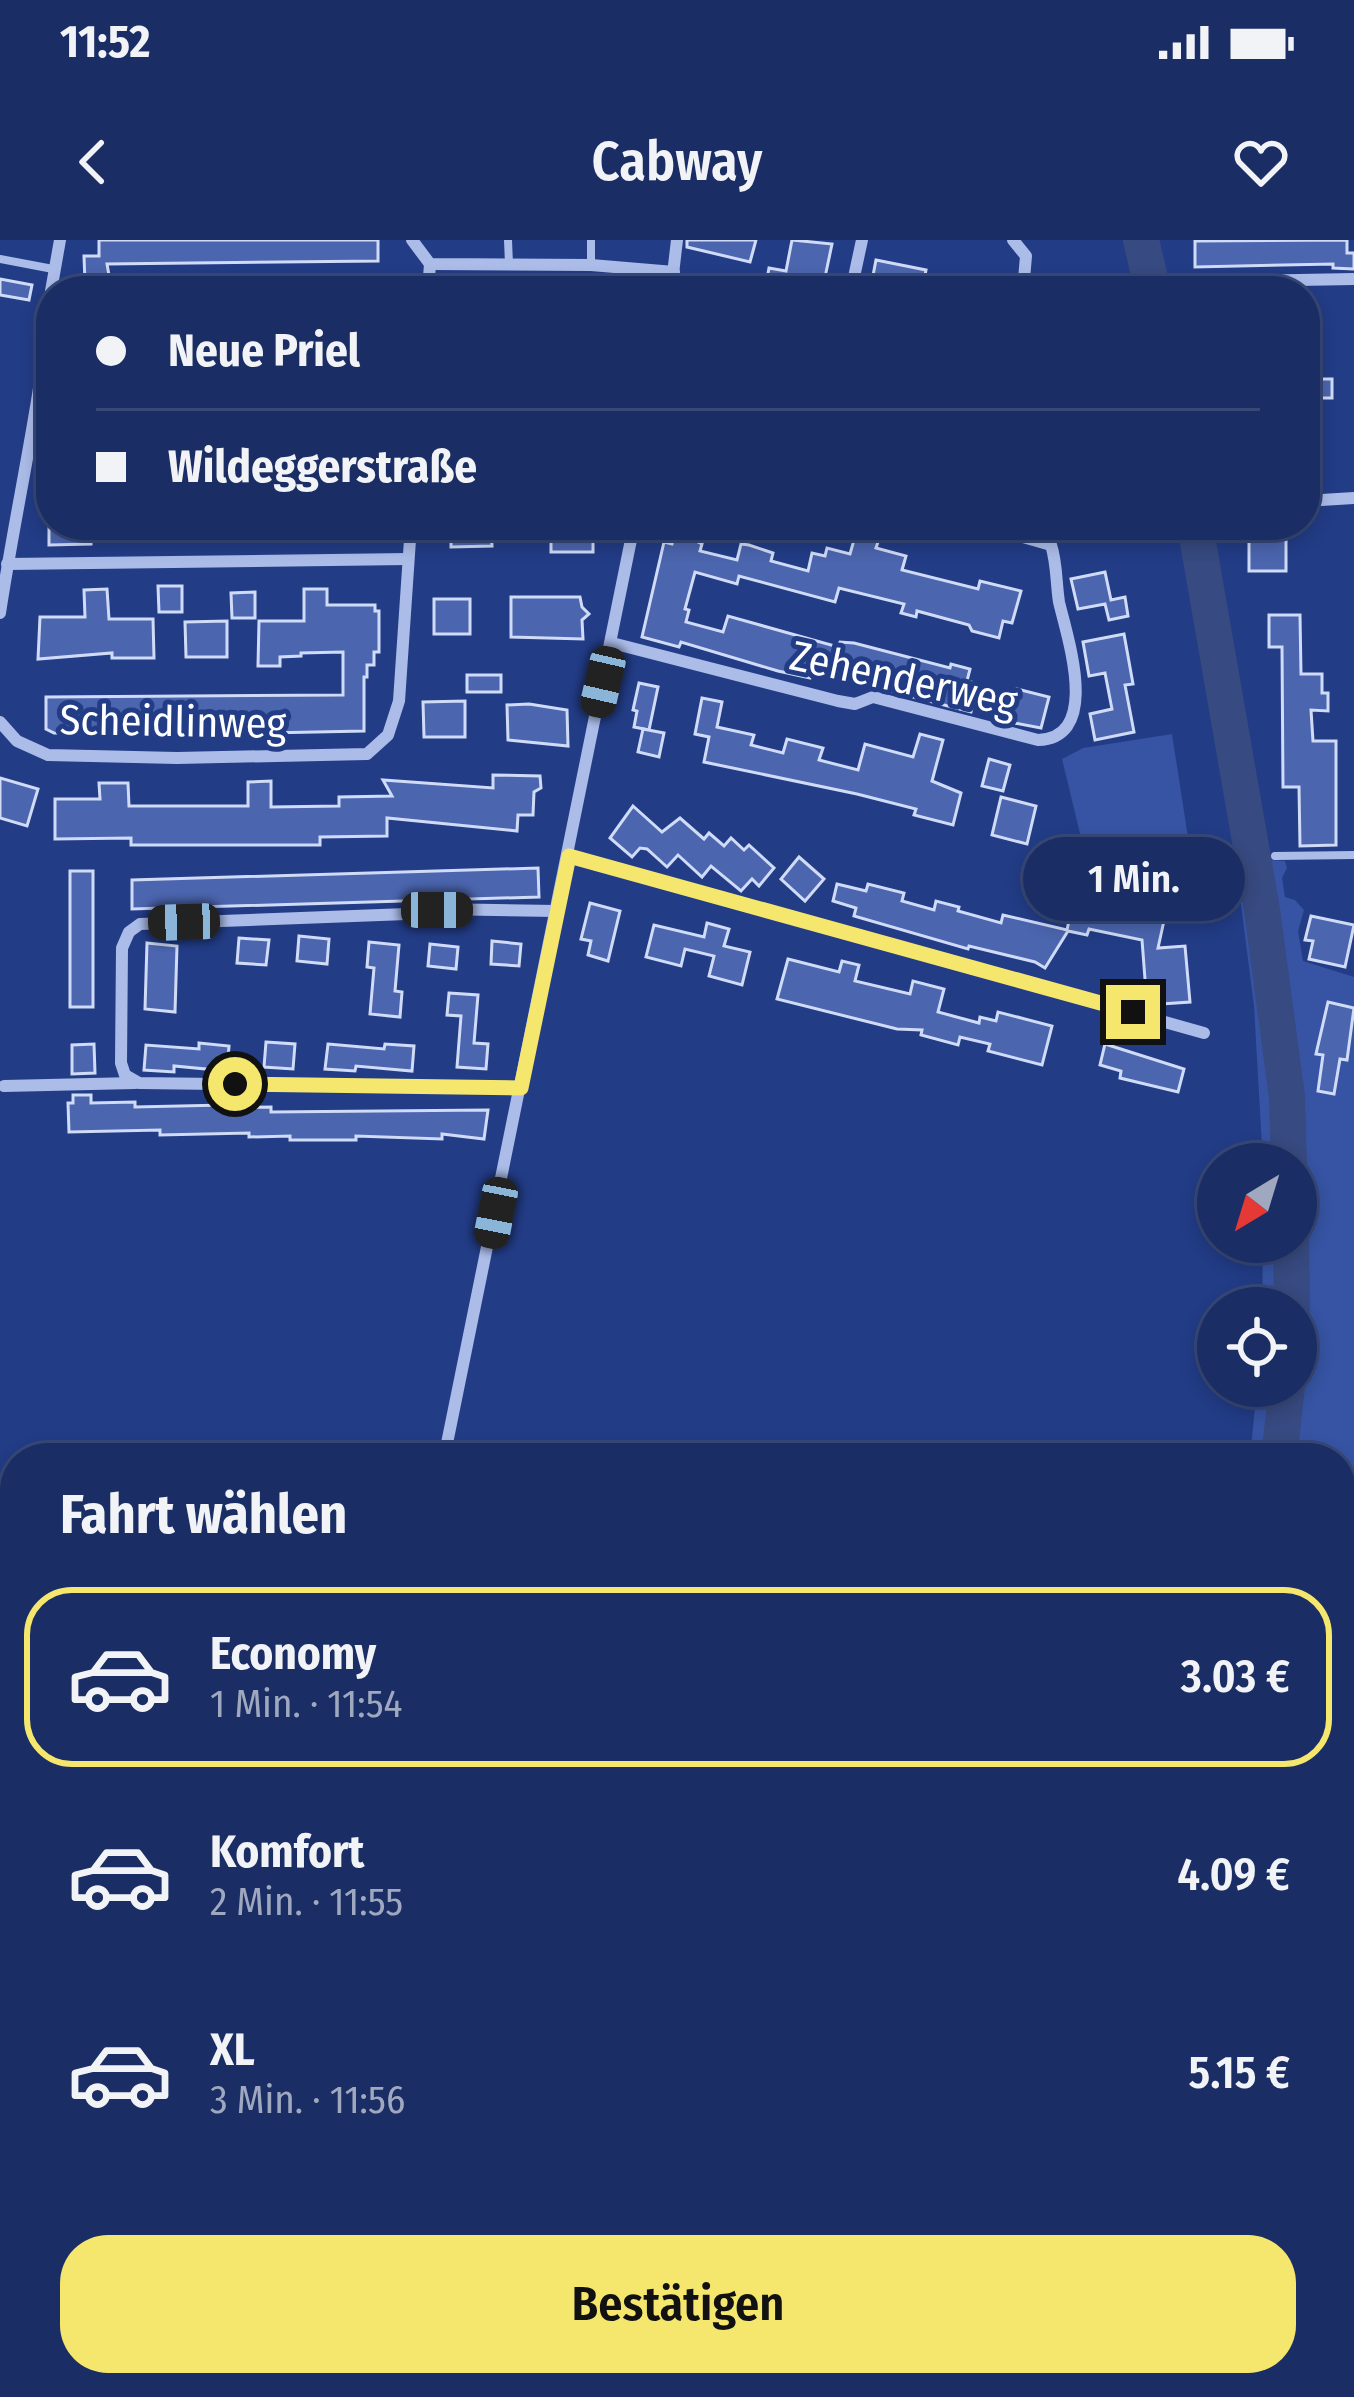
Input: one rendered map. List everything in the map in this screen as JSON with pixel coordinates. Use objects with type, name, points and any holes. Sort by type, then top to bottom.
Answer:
[{"type":"street","points":[[52,276],[60,240]]},
{"type":"street","points":[[412,240],[430,264],[429,276]]},
{"type":"street","points":[[673,276],[677,240]]},
{"type":"street","points":[[854,276],[862,240]]},
{"type":"street","points":[[1013,240],[1027,256],[1025,276]]},
{"type":"street","points":[[430,264],[591,265],[674,272]]},
{"type":"street","points":[[1320,280],[1354,279]]},
{"type":"street","points":[[0,613],[22,474],[36,420]]},
{"type":"street","points":[[1320,500],[1354,498]]},
{"type":"street","points":[[7,564],[408,559],[410,540]]},
{"type":"street","points":[[447,1443],[631,540]]},
{"type":"street","name":"Zehenderweg","points":[[612,643],[838,701],[855,704],[873,697],[1053,740],[1069,719],[1076,667],[1060,608],[1051,545],[1034,540]]},
{"type":"street","name":"Scheidlinweg","points":[[0,722],[17,741],[48,754],[356,757],[377,746],[394,720],[408,559]]},
{"type":"street","points":[[569,856],[1204,1033]]},
{"type":"street","points":[[140,1082],[125,1075],[121,1063],[122,948],[129,932],[140,924],[437,910],[556,911]]},
{"type":"street","points":[[4,1086],[140,1082],[521,1088]]},
{"type":"lane","points":[[508,240],[509,266]]},
{"type":"lane","points":[[591,240],[591,265]]},
{"type":"lane","points":[[0,259],[53,269]]},
{"type":"lane","points":[[1275,856],[1354,855]]},
{"type":"shaded area","points":[[1172,734],[1188,837],[1084,850],[1062,759],[1083,748]]},
{"type":"shaded area","points":[[1235,858],[1285,861],[1285,897],[1304,910],[1298,931],[1303,961],[1354,977],[1354,1443],[1251,1443],[1255,1407],[1317,1407],[1317,1287],[1262,1287],[1263,1263],[1317,1263],[1317,1143],[1262,1143],[1254,1006]]},
{"type":"building","points":[[99,240],[378,240],[378,261],[107,264],[109,276],[85,276],[84,256],[99,256]]},
{"type":"building","points":[[687,240],[756,240],[750,262],[687,247]]},
{"type":"building","points":[[792,240],[832,244],[825,276],[767,276],[769,268],[786,271]]},
{"type":"building","points":[[1347,240],[1347,253],[1354,253],[1354,269],[1333,268],[1333,264],[1195,267],[1195,241]]},
{"type":"building","points":[[876,260],[926,270],[925,276],[873,276]]},
{"type":"building","points":[[0,279],[32,285],[29,300],[0,295]]},
{"type":"building","points":[[1320,379],[1332,379],[1332,398],[1320,398]]},
{"type":"building","points":[[49,540],[91,540],[91,544],[49,545]]},
{"type":"building","points":[[451,540],[492,540],[492,546],[451,547]]},
{"type":"building","points":[[551,540],[593,540],[593,552],[551,552]]},
{"type":"building","points":[[673,540],[699,540],[700,551],[737,560],[741,544],[749,545],[773,553],[771,561],[808,571],[812,553],[825,556],[827,548],[850,554],[854,540],[879,540],[876,548],[906,556],[902,570],[978,589],[980,581],[1021,591],[1012,623],[1003,621],[999,638],[917,611],[916,617],[901,613],[904,604],[839,588],[835,602],[739,576],[737,584],[695,572],[686,622],[723,632],[728,616],[838,647],[840,642],[854,643],[970,669],[967,681],[978,684],[971,712],[812,671],[810,678],[681,642],[679,647],[642,637],[664,542],[672,544]]},
{"type":"building","points":[[1249,540],[1286,540],[1286,571],[1249,571]]},
{"type":"building","points":[[1105,572],[1111,600],[1125,597],[1128,616],[1109,620],[1105,604],[1078,609],[1071,579]]},
{"type":"building","points":[[158,586],[182,586],[182,612],[159,612]]},
{"type":"building","points":[[107,589],[109,619],[153,619],[154,658],[112,658],[112,653],[38,659],[40,617],[85,617],[84,590]]},
{"type":"building","points":[[304,589],[327,589],[327,605],[375,605],[379,611],[379,652],[374,652],[374,665],[367,665],[364,677],[364,731],[157,735],[46,729],[46,697],[343,695],[343,652],[301,653],[280,657],[280,666],[258,666],[259,621],[304,621]]},
{"type":"building","points":[[255,592],[255,618],[232,618],[231,593]]},
{"type":"building","points":[[511,597],[580,597],[589,614],[582,620],[583,639],[511,637]]},
{"type":"building","points":[[434,599],[470,599],[470,634],[434,634]]},
{"type":"building","points":[[1269,615],[1300,615],[1301,674],[1322,674],[1322,693],[1328,693],[1328,711],[1311,710],[1313,741],[1336,741],[1336,845],[1300,846],[1299,787],[1283,787],[1282,647],[1269,647]]},
{"type":"building","points":[[227,621],[227,657],[186,657],[185,622]]},
{"type":"building","points":[[1124,634],[1133,684],[1125,685],[1134,732],[1095,740],[1090,714],[1112,709],[1105,673],[1089,676],[1083,642]]},
{"type":"building","points":[[467,675],[501,675],[501,692],[467,692]]},
{"type":"building","points":[[639,683],[658,687],[649,730],[634,727]]},
{"type":"building","points":[[1017,689],[1049,697],[1041,728],[1009,722]]},
{"type":"building","points":[[702,698],[722,702],[717,727],[754,735],[751,745],[783,753],[787,739],[823,748],[819,760],[858,770],[865,744],[913,757],[920,734],[943,740],[932,781],[961,793],[953,825],[914,815],[916,809],[857,794],[704,762],[709,737],[695,734]]},
{"type":"building","points":[[465,701],[465,737],[424,737],[423,702]]},
{"type":"building","points":[[507,705],[567,710],[568,746],[508,740]]},
{"type":"building","points":[[643,729],[664,733],[659,757],[638,752]]},
{"type":"building","points":[[989,759],[1010,765],[1003,791],[982,786]]},
{"type":"building","points":[[493,775],[540,776],[533,815],[518,815],[517,831],[387,818],[387,836],[320,837],[320,845],[131,845],[131,838],[55,839],[55,799],[100,799],[99,783],[128,783],[129,806],[248,806],[248,782],[271,781],[271,807],[339,806],[339,797],[392,796],[383,780],[493,788]]},
{"type":"building","points":[[0,778],[38,789],[27,826],[0,818]]},
{"type":"building","points":[[1001,797],[1036,806],[1027,844],[992,835]]},
{"type":"building","points":[[633,806],[662,832],[680,818],[704,839],[709,833],[724,846],[731,838],[744,850],[749,845],[774,868],[759,886],[752,879],[741,891],[711,866],[702,877],[678,855],[667,867],[647,849],[640,848],[632,857],[610,838]]},
{"type":"building","points":[[799,857],[824,879],[805,901],[781,879]]},
{"type":"building","points":[[538,868],[539,897],[132,909],[132,880]]},
{"type":"building","points":[[70,871],[93,871],[93,1007],[70,1007]]},
{"type":"building","points":[[837,884],[866,891],[868,884],[904,893],[902,901],[934,910],[936,901],[1001,923],[1003,915],[1067,930],[1076,887],[1167,907],[1158,948],[1185,946],[1190,1002],[1147,1005],[1142,940],[1089,929],[1087,935],[1068,931],[1045,968],[854,916],[856,908],[833,901]]},
{"type":"building","points":[[590,903],[620,911],[608,961],[588,955],[591,941],[581,939]]},
{"type":"building","points":[[1311,916],[1354,925],[1345,967],[1309,959],[1313,941],[1305,940]]},
{"type":"building","points":[[707,923],[729,929],[724,946],[750,952],[742,985],[709,976],[714,956],[685,949],[681,966],[646,957],[654,925],[704,937]]},
{"type":"building","points":[[299,936],[329,939],[327,964],[297,961]]},
{"type":"building","points":[[239,938],[269,940],[266,965],[237,963]]},
{"type":"building","points":[[492,941],[521,944],[519,966],[491,964]]},
{"type":"building","points":[[369,942],[399,945],[395,991],[402,992],[400,1017],[370,1014],[374,968],[367,967]]},
{"type":"building","points":[[147,943],[177,946],[175,1012],[145,1009]]},
{"type":"building","points":[[430,944],[458,947],[456,969],[428,966]]},
{"type":"building","points":[[788,959],[839,972],[842,961],[859,965],[855,981],[910,994],[913,981],[944,989],[938,1012],[979,1023],[980,1017],[996,1021],[998,1012],[1052,1026],[1042,1065],[988,1051],[990,1044],[960,1037],[958,1045],[921,1035],[922,1030],[897,1029],[777,999]]},
{"type":"building","points":[[449,993],[478,995],[474,1043],[488,1044],[486,1069],[457,1067],[461,1016],[447,1015]]},
{"type":"building","points":[[1328,1002],[1354,1008],[1347,1060],[1340,1059],[1334,1094],[1318,1091],[1323,1055],[1316,1054]]},
{"type":"building","points":[[266,1042],[295,1044],[293,1069],[264,1067]]},
{"type":"building","points":[[199,1043],[229,1046],[227,1071],[174,1066],[174,1072],[144,1070],[146,1045],[199,1049]]},
{"type":"building","points":[[94,1044],[95,1073],[72,1074],[72,1045]]},
{"type":"building","points":[[328,1044],[384,1049],[385,1044],[414,1046],[412,1071],[356,1066],[355,1071],[325,1069]]},
{"type":"building","points":[[1105,1044],[1184,1069],[1178,1092],[1120,1078],[1121,1071],[1100,1065]]},
{"type":"building","points":[[73,1095],[91,1095],[91,1103],[135,1102],[135,1107],[224,1105],[271,1107],[271,1112],[488,1110],[484,1139],[442,1134],[442,1139],[290,1140],[290,1136],[249,1137],[249,1133],[69,1132],[68,1103],[73,1103]]},
{"type":"waterway","points":[[1141,240],[1149,276]]},
{"type":"waterway","points":[[1198,540],[1262,910],[1287,1097],[1288,1143]]},
{"type":"waterway","points":[[1291,1263],[1292,1287]]},
{"type":"waterway","points":[[1281,1443],[1285,1407]]},
{"type":"route","points":[[235,1084],[521,1088],[569,856],[1133,1012]]}]
